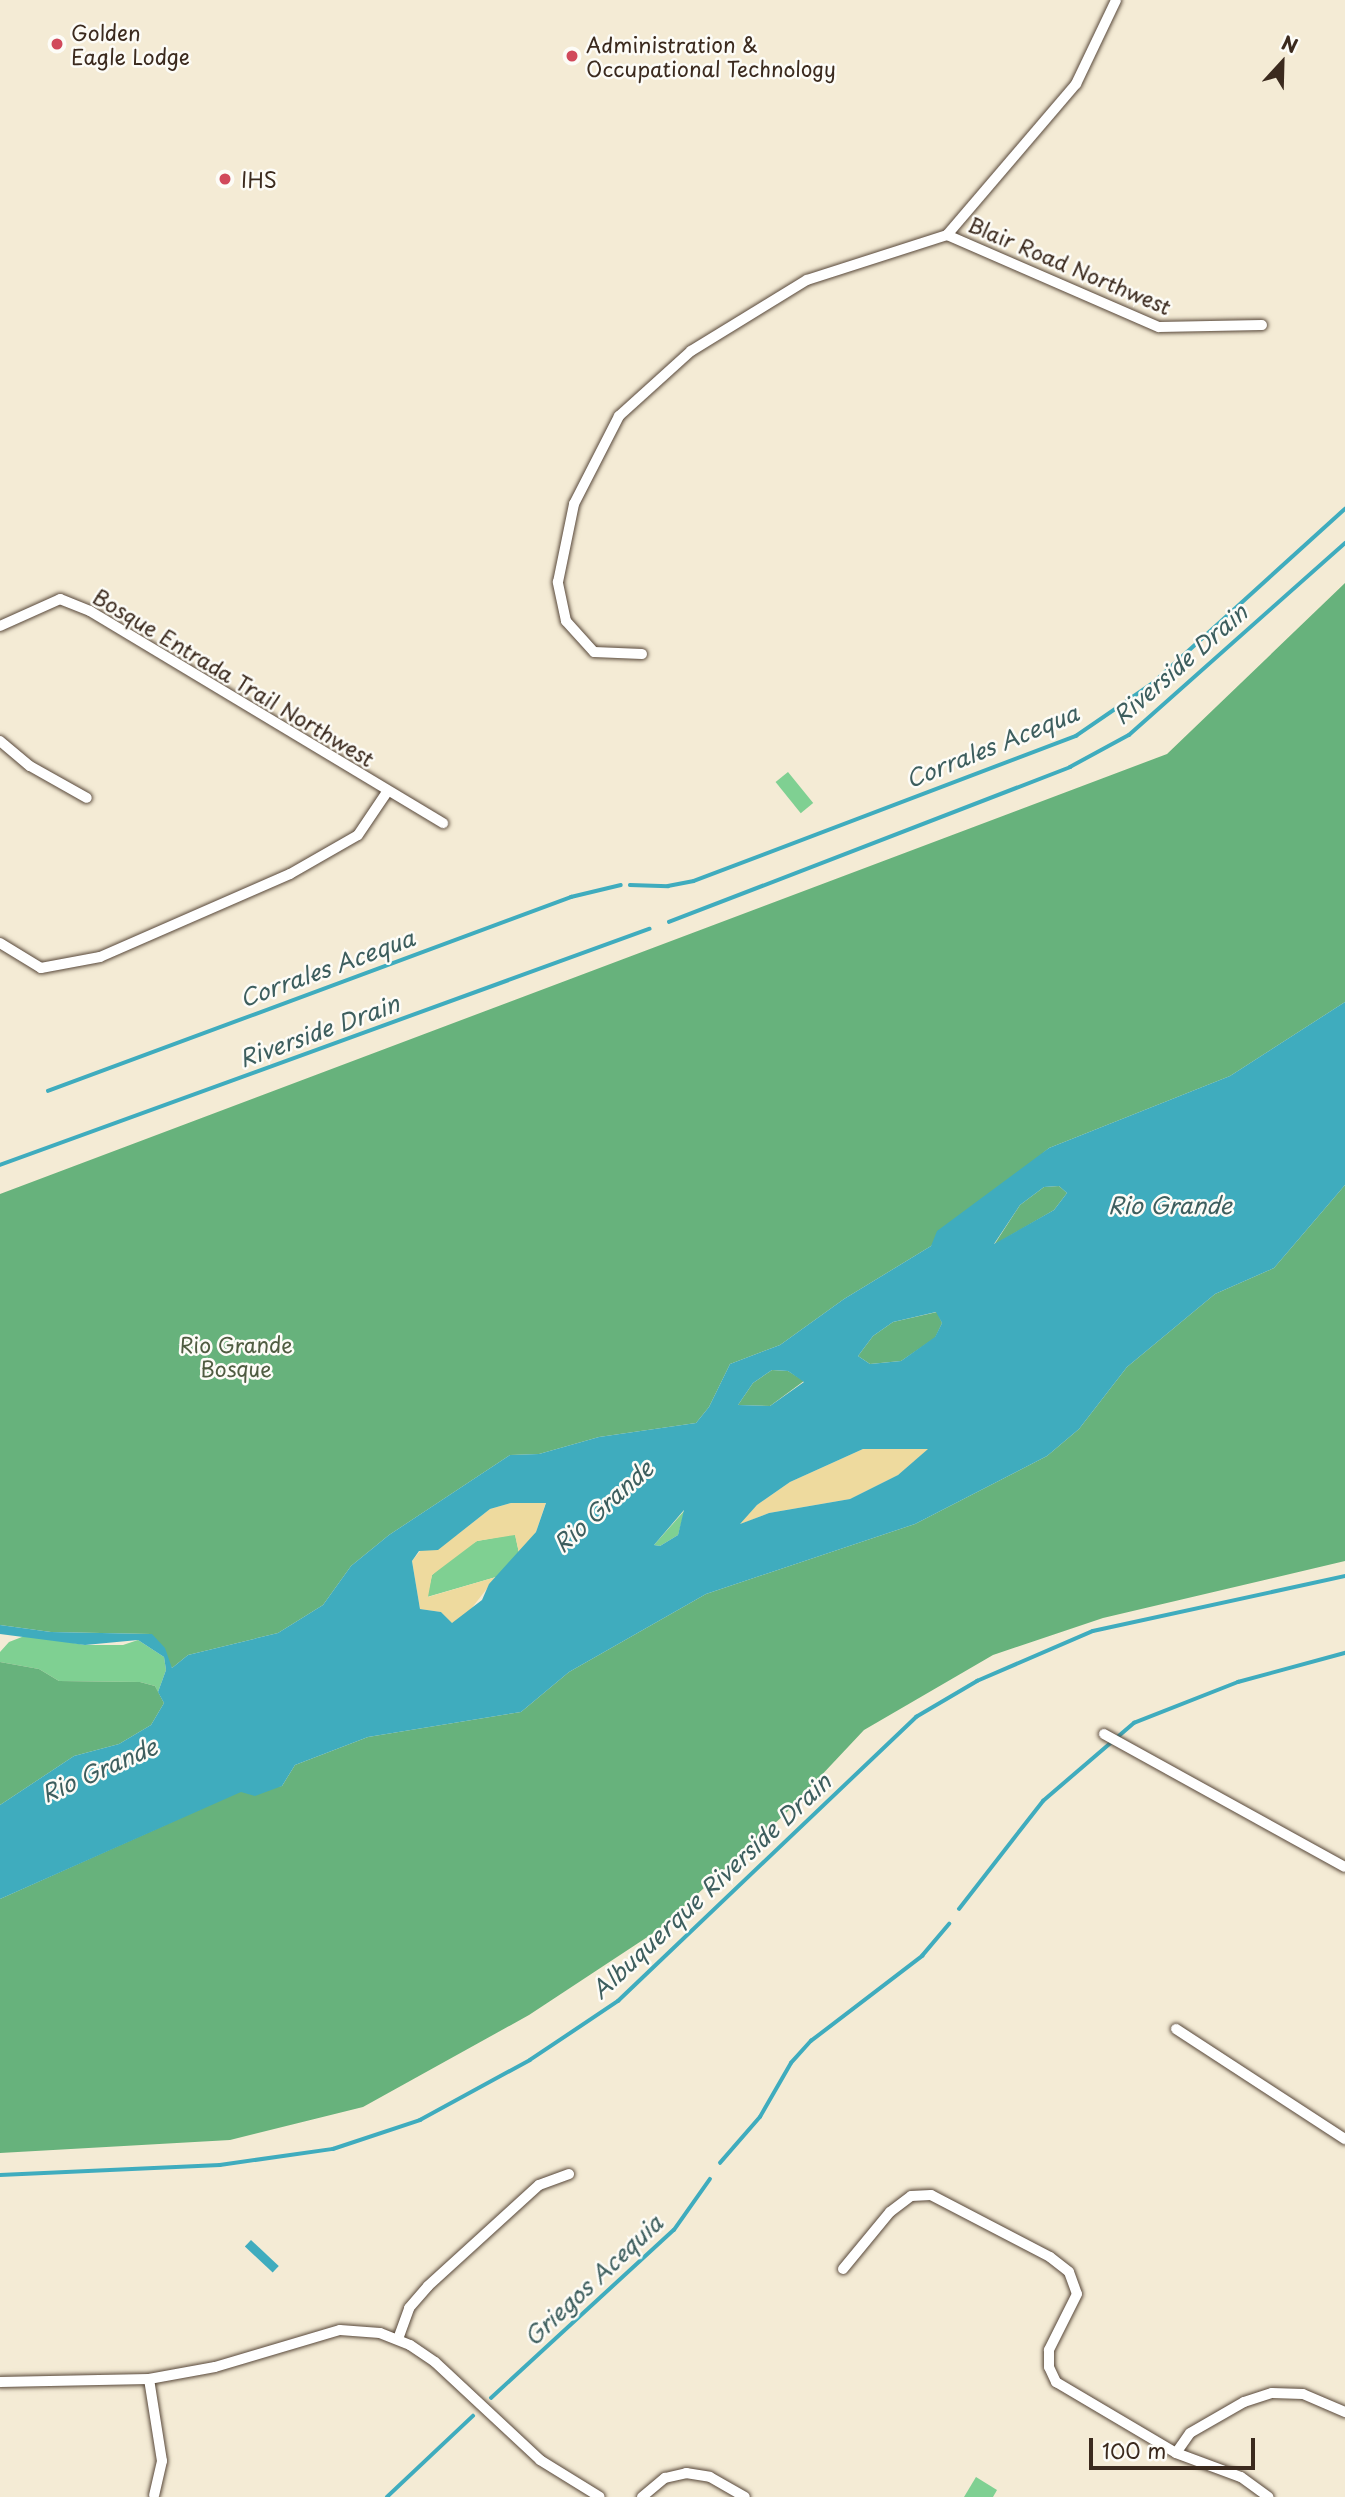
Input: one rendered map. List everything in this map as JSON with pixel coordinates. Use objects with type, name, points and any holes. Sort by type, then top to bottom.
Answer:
[{"type":"street","points":[[642,654],[594,652],[566,621],[558,582],[574,504],[619,416],[691,351],[807,280],[947,234],[1076,84],[1116,0]]},
{"type":"street","name":"Blair Road Northwest","points":[[947,234],[1159,327],[1262,325]]},
{"type":"street","name":"Bosque Entrada Trail Northwest","points":[[0,626],[60,599],[90,611],[387,792],[443,823]]},
{"type":"street","points":[[0,741],[30,766],[87,798]]},
{"type":"street","points":[[0,943],[41,968],[100,957],[290,874],[358,835],[387,792]]},
{"type":"street","points":[[1106,1735],[1345,1867]]},
{"type":"street","points":[[1176,2029],[1345,2139]]},
{"type":"street","points":[[398,2339],[409,2308],[428,2286],[539,2185],[569,2174]]},
{"type":"street","points":[[843,2269],[890,2212],[911,2196],[932,2195],[1050,2257],[1069,2272],[1077,2294],[1049,2350],[1053,2378],[1067,2391],[1175,2453],[1241,2477],[1269,2497]]},
{"type":"street","points":[[0,2382],[149,2379],[215,2367],[340,2330],[398,2339],[421,2352],[540,2460],[600,2497]]},
{"type":"street","points":[[149,2379],[162,2461],[154,2495]]},
{"type":"street","points":[[1175,2453],[1190,2433],[1244,2402],[1272,2393],[1303,2394],[1345,2412]]},
{"type":"street","points":[[642,2497],[665,2478],[687,2473],[710,2477],[745,2497]]},
{"type":"green space","name":"Rio Grande Bosque","points":[[1345,583],[1345,1002],[1230,1076],[1049,1148],[931,1246],[844,1299],[780,1345],[730,1364],[709,1407],[696,1423],[599,1437],[539,1454],[510,1455],[389,1535],[351,1566],[323,1605],[278,1633],[188,1655],[172,1668],[151,1634],[51,1632],[0,1625],[0,1194],[1167,754]]},
{"type":"green space","points":[[788,772],[813,803],[801,813],[776,782]]},
{"type":"green space","points":[[1345,1185],[1345,1561],[1103,1618],[993,1655],[864,1730],[785,1814],[658,1930],[529,2015],[363,2107],[230,2140],[0,2153],[0,1899],[241,1791],[282,1786],[295,1765],[368,1737],[521,1712],[569,1672],[706,1594],[915,1524],[1047,1456],[1079,1429],[1127,1367],[1215,1294],[1274,1268]]},
{"type":"green space","points":[[1059,1186],[1067,1193],[1054,1210],[994,1245],[1020,1205],[1044,1187]]},
{"type":"green space","points":[[937,1312],[942,1323],[935,1338],[901,1361],[870,1364],[858,1356],[873,1336],[893,1322]]},
{"type":"green space","points":[[772,1370],[788,1371],[804,1381],[770,1406],[738,1405],[753,1383]]},
{"type":"green space","points":[[685,1510],[678,1535],[660,1546],[654,1545]]},
{"type":"green space","points":[[515,1534],[519,1553],[496,1577],[427,1597],[432,1575],[455,1554],[477,1541]]},
{"type":"green space","points":[[27,1635],[85,1645],[123,1645],[138,1640],[164,1657],[166,1670],[158,1692],[155,1686],[140,1682],[59,1681],[39,1669],[0,1662],[0,1652],[9,1642]]},
{"type":"green space","points":[[0,1662],[39,1669],[59,1681],[140,1682],[155,1686],[164,1703],[151,1725],[119,1744],[74,1756],[0,1805]]},
{"type":"green space","points":[[976,2477],[997,2490],[993,2497],[964,2497]]},
{"type":"sand","points":[[863,1449],[929,1449],[898,1475],[850,1499],[769,1513],[738,1525],[757,1505],[790,1482]]},
{"type":"sand","points":[[546,1502],[536,1532],[519,1553],[515,1535],[477,1541],[432,1575],[428,1597],[496,1577],[464,1618],[452,1624],[441,1612],[420,1609],[412,1561],[420,1551],[457,1535],[490,1509],[511,1503]]},
{"type":"water","name":"Rio Grande","points":[[1345,1002],[1345,1185],[1274,1268],[1215,1294],[1127,1367],[1079,1429],[1047,1456],[915,1524],[706,1594],[569,1672],[521,1712],[368,1737],[295,1765],[282,1786],[255,1796],[241,1792],[0,1899],[0,1805],[74,1756],[119,1744],[151,1725],[164,1703],[158,1692],[166,1670],[164,1657],[138,1640],[85,1645],[0,1634],[0,1625],[51,1632],[152,1634],[165,1648],[172,1668],[188,1655],[278,1633],[323,1605],[351,1566],[389,1535],[510,1455],[539,1454],[599,1437],[696,1423],[709,1407],[730,1364],[780,1345],[844,1299],[931,1246],[937,1231],[1049,1148],[1230,1076]],"holes":[[[1059,1186],[1067,1193],[1054,1210],[994,1244],[1020,1205],[1044,1187]],[[936,1312],[942,1323],[935,1337],[901,1361],[870,1364],[858,1356],[873,1336],[893,1322]],[[772,1370],[788,1371],[804,1382],[770,1406],[738,1405],[753,1383]],[[863,1449],[928,1449],[898,1475],[850,1499],[769,1513],[740,1524],[757,1505],[790,1482]],[[511,1503],[546,1503],[536,1532],[489,1584],[482,1600],[452,1623],[441,1612],[420,1609],[412,1561],[419,1551],[438,1550],[490,1509]],[[684,1510],[678,1535],[660,1546],[654,1545]]]},
{"type":"water","points":[[251,2240],[279,2266],[273,2272],[245,2247]]},
{"type":"waterway","name":"Corrales Acequa","points":[[630,885],[668,886],[694,881],[1076,736],[1153,683],[1345,509]]},
{"type":"waterway","name":"Riverside Drain","points":[[669,922],[1070,767],[1129,735],[1345,543]]},
{"type":"waterway","name":"Corrales Acequa","points":[[48,1091],[571,897],[621,885]]},
{"type":"waterway","name":"Riverside Drain","points":[[0,1165],[649,929]]},
{"type":"waterway","name":"Albuquerque Riverside Drain","points":[[0,2175],[220,2165],[333,2149],[420,2120],[530,2060],[618,2001],[916,1717],[977,1681],[1093,1631],[1345,1576]]},
{"type":"waterway","name":"Griegos Acequia","points":[[959,1909],[1043,1801],[1134,1723],[1238,1682],[1345,1653]]},
{"type":"waterway","name":"Griegos Acequia","points":[[720,2163],[760,2117],[791,2063],[811,2041],[922,1956],[949,1924]]},
{"type":"waterway","name":"Griegos Acequia","points":[[491,2398],[674,2230],[710,2179]]},
{"type":"waterway","name":"Griegos Acequia","points":[[387,2497],[473,2416]]},
{"type":"place","name":"Golden Eagle Lodge","points":[[57,44]]},
{"type":"place","name":"Administration & Occupational Technology","points":[[572,56]]},
{"type":"place","name":"IHS","points":[[225,179]]}]
